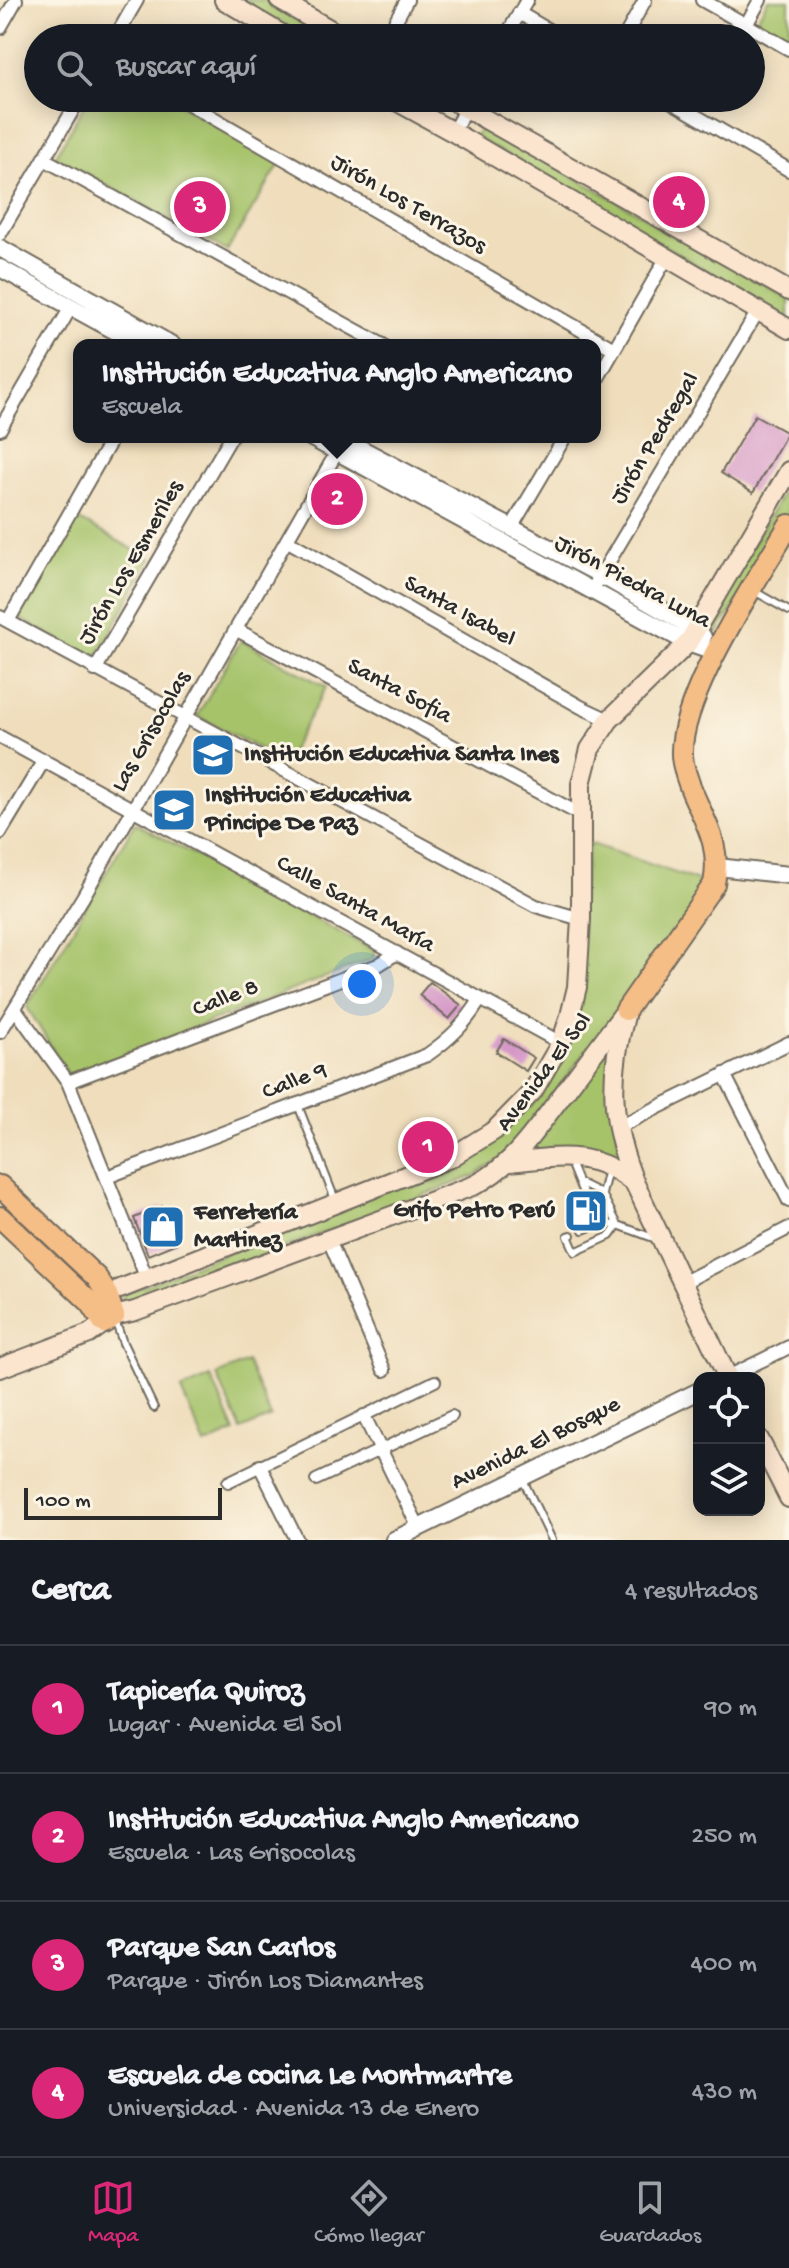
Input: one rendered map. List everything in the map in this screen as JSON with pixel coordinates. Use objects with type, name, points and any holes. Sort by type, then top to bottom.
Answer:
[{"type":"main road","points":[[224,0],[264,24]]},
{"type":"main road","points":[[279,0],[321,24]]},
{"type":"main road","points":[[417,112],[789,329]]},
{"type":"main road","points":[[483,112],[789,291]]},
{"type":"main road","name":"Avenida El Sol","points":[[106,1295],[450,1158],[475,1145],[533,1091],[561,1043],[577,987],[581,919],[581,815],[584,767],[590,749],[609,720],[693,636],[789,471]]},
{"type":"main road","points":[[718,867],[716,844],[683,764],[681,751],[689,714],[716,653],[789,525]]},
{"type":"main road","name":"Avenida El Sol","points":[[0,1368],[89,1334],[109,1319],[329,1240],[495,1175],[510,1162],[626,1010],[709,895],[718,867]]},
{"type":"main road","points":[[626,1010],[614,1079],[616,1128],[622,1153],[725,1372]]},
{"type":"main road","points":[[510,1162],[568,1157],[595,1160],[635,1184]]},
{"type":"main road","points":[[0,1186],[87,1268],[106,1295],[109,1319]]},
{"type":"main road","points":[[4,1229],[106,1295]]},
{"type":"main road","points":[[762,1444],[789,1498]]},
{"type":"street","points":[[0,28],[16,0]]},
{"type":"street","points":[[123,24],[137,0]]},
{"type":"street","points":[[394,24],[407,0]]},
{"type":"street","points":[[513,24],[527,0]]},
{"type":"street","points":[[632,24],[645,0]]},
{"type":"street","points":[[702,0],[744,24]]},
{"type":"street","points":[[747,24],[760,0]]},
{"type":"street","points":[[519,13],[538,24]]},
{"type":"street","points":[[765,36],[789,49]]},
{"type":"street","points":[[0,234],[72,112]]},
{"type":"street","name":"Jirón Los Terrazos","points":[[203,112],[597,339]]},
{"type":"street","points":[[453,132],[463,112]]},
{"type":"street","points":[[689,112],[789,170]]},
{"type":"street","points":[[44,159],[372,339]]},
{"type":"street","points":[[0,248],[161,339]]},
{"type":"street","points":[[601,372],[667,257]]},
{"type":"street","points":[[0,268],[130,339]]},
{"type":"street","points":[[0,429],[71,307]]},
{"type":"street","name":"Jirón Pedregal","points":[[597,582],[758,311]]},
{"type":"street","name":"Jirón Los Terrazos","points":[[601,341],[614,349]]},
{"type":"street","points":[[109,443],[4,619],[536,906],[581,919]]},
{"type":"street","name":"Jirón Los Esmeriles","points":[[95,670],[227,443]]},
{"type":"street","points":[[511,528],[559,443]]},
{"type":"street","name":"Jirón Piedra Luna","points":[[338,444],[597,582],[693,636],[716,653]]},
{"type":"street","name":"Jirón Piedra Luna","points":[[338,444],[511,528],[597,582]]},
{"type":"street","name":"Las Grisocolas","points":[[0,1032],[16,1010],[237,630],[338,444]]},
{"type":"street","name":"Santa Isabel","points":[[288,541],[609,720]]},
{"type":"street","name":"Santa Sofia","points":[[237,630],[581,815]]},
{"type":"street","name":"Calle Santa María","points":[[0,737],[561,1043]]},
{"type":"street","points":[[0,833],[44,760]]},
{"type":"street","points":[[718,867],[789,875]]},
{"type":"street","name":"Calle 8","points":[[68,1082],[378,965],[397,953]]},
{"type":"street","name":"Calle 9","points":[[107,1177],[427,1055],[466,1023],[480,1000]]},
{"type":"street","points":[[16,1010],[68,1082],[147,1279]]},
{"type":"street","points":[[616,1128],[789,1043]]},
{"type":"street","points":[[724,1074],[789,1201]]},
{"type":"street","points":[[682,1283],[789,1228]]},
{"type":"street","points":[[329,1240],[384,1370]]},
{"type":"street","points":[[740,1372],[789,1347]]},
{"type":"street","points":[[228,1482],[435,1381]]},
{"type":"street","name":"Avenida El Bosque","points":[[394,1540],[693,1394]]},
{"type":"street","points":[[364,1416],[419,1528]]},
{"type":"street","points":[[316,1480],[452,1416]]},
{"type":"street","points":[[260,1466],[297,1540]]},
{"type":"lane","points":[[752,590],[789,611]]},
{"type":"lane","points":[[298,1105],[337,1204]]},
{"type":"lane","points":[[568,1157],[598,1224]]},
{"type":"lane","points":[[602,1194],[609,1166]]},
{"type":"lane","points":[[578,1182],[602,1194],[618,1225]]},
{"type":"lane","points":[[583,1230],[598,1224],[618,1225],[662,1241]]},
{"type":"lane","points":[[571,1235],[568,1236],[575,1252],[610,1236],[618,1225]]},
{"type":"lane","points":[[109,1319],[154,1408]]},
{"type":"lane","points":[[522,1478],[552,1540]]},
{"type":"green space","points":[[237,0],[269,0],[310,24],[278,24]]},
{"type":"green space","points":[[768,0],[789,0],[789,45],[765,31],[765,24],[754,24]]},
{"type":"green space","points":[[80,112],[193,112],[281,162],[227,251],[55,157]]},
{"type":"green space","points":[[481,127],[486,127],[789,298],[789,318],[479,139],[476,135]]},
{"type":"green space","points":[[789,482],[789,519],[716,635],[708,629],[707,623]]},
{"type":"green space","points":[[74,517],[151,559],[96,659],[17,617]]},
{"type":"green space","points":[[241,640],[326,687],[285,762],[197,716]]},
{"type":"green space","points":[[135,823],[375,951],[373,959],[69,1076],[27,1007]]},
{"type":"green space","points":[[589,843],[704,883],[707,892],[510,1152],[474,1176],[124,1308],[120,1299],[125,1293],[456,1162],[560,1061]]},
{"type":"green space","points":[[610,1040],[621,1165],[529,1154],[529,1150]]},
{"type":"green space","points":[[247,1362],[271,1417],[241,1430],[217,1375]]},
{"type":"green space","points":[[211,1377],[235,1432],[205,1445],[181,1390]]},
{"type":"building","points":[[755,415],[787,433],[753,493],[721,473]]},
{"type":"building","points":[[430,982],[461,1005],[449,1019],[419,995]]},
{"type":"building","points":[[504,1039],[534,1058],[526,1071],[496,1052]]},
{"type":"building","points":[[162,1206],[177,1243],[148,1255],[134,1218]]},
{"type":"place","name":"Escuela de cocina Le Montmartre","points":[[679,202]]},
{"type":"place","name":"Parque San Carlos","points":[[200,207]]},
{"type":"place","name":"Institución Educativa Anglo Americano","points":[[337,499]]},
{"type":"place","name":"Institución Educativa Santa Ines","points":[[213,755]]},
{"type":"place","name":"Institución Educativa Principe De Paz","points":[[174,810]]},
{"type":"place","name":"Tapicería Quiroz","points":[[428,1147]]},
{"type":"place","name":"Grifo Petro Perú","points":[[586,1211]]},
{"type":"place","name":"Ferretería Martinez","points":[[163,1227]]}]
